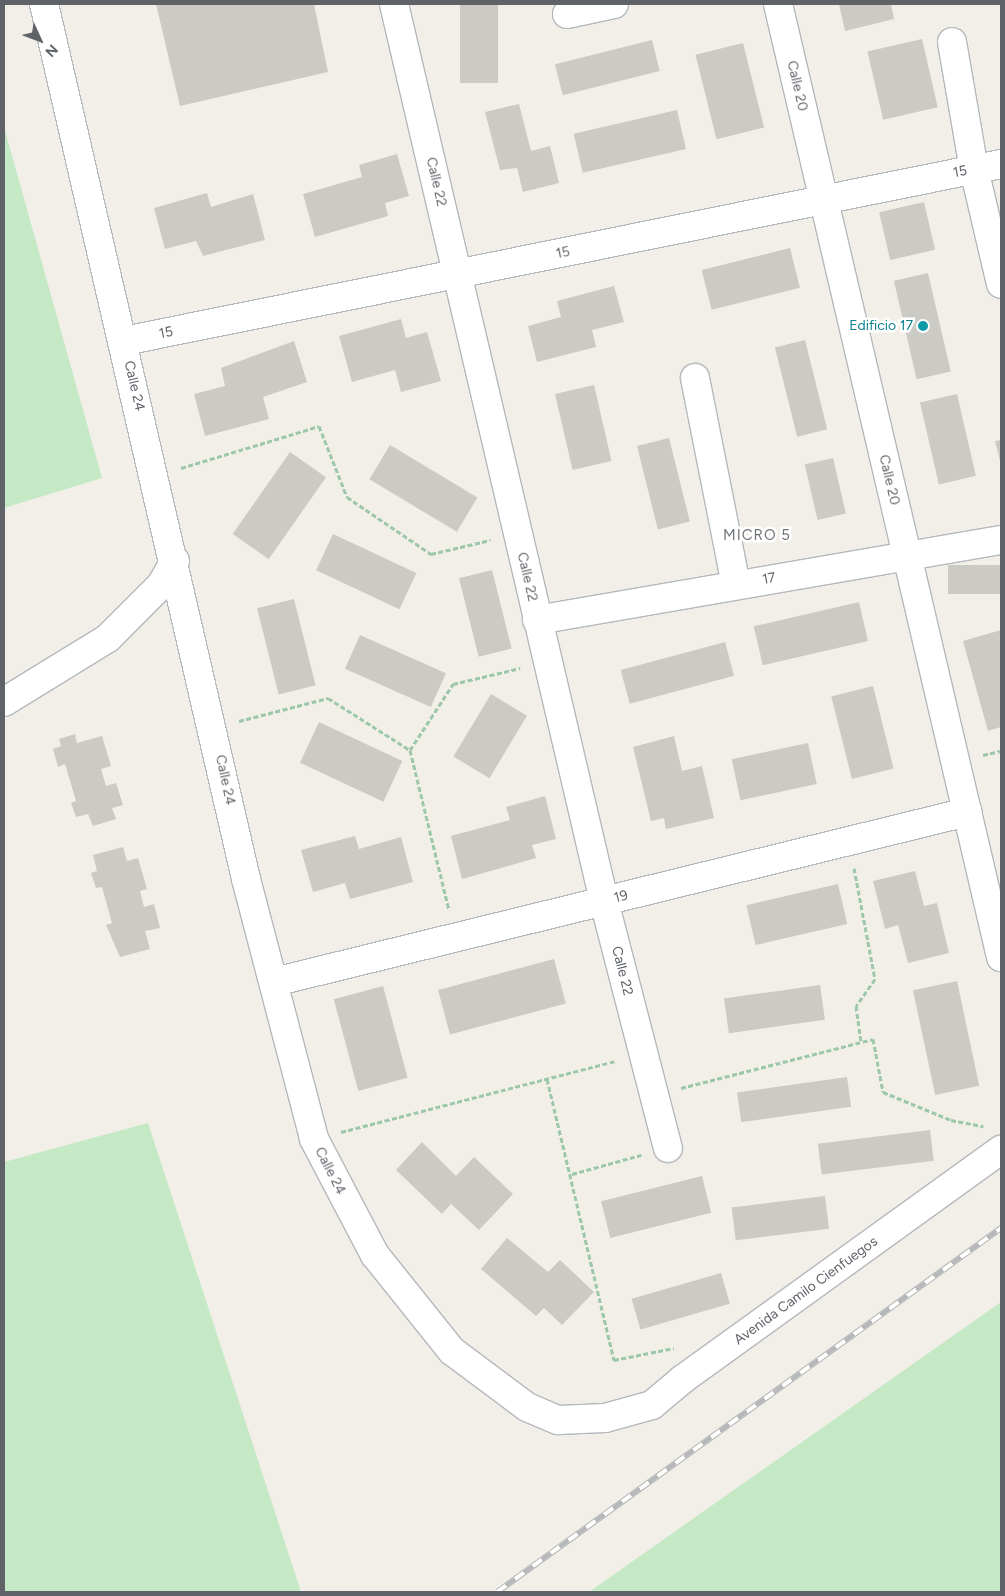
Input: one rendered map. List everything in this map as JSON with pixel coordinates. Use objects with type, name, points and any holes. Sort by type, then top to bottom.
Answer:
[{"type":"street","name":"Calle 24","points":[[44,4],[214,727],[246,879],[314,1139],[375,1255],[452,1351],[527,1407],[558,1420],[605,1418]]},
{"type":"street","name":"Calle 22","points":[[394,4],[604,901],[668,1148]]},
{"type":"street","points":[[567,14],[614,4]]},
{"type":"street","name":"Calle 20","points":[[778,4],[1001,957]]},
{"type":"street","points":[[952,42],[974,169],[1001,284]]},
{"type":"street","name":"15","points":[[124,341],[1001,164]]},
{"type":"street","points":[[695,378],[736,585]]},
{"type":"street","name":"17","points":[[537,620],[1001,540]]},
{"type":"street","points":[[4,702],[108,638],[161,585],[175,561]]},
{"type":"street","name":"19","points":[[274,982],[967,812]]},
{"type":"street","name":"Avenida Camilo Cienfuegos","points":[[605,1418],[652,1405],[683,1379],[997,1139]]},
{"type":"path","points":[[155,476],[318,426],[347,497],[431,554],[517,534]]},
{"type":"path","points":[[410,750],[453,684],[547,662]]},
{"type":"path","points":[[214,727],[328,698],[410,750],[456,937]]},
{"type":"path","points":[[849,841],[875,979],[856,1006],[862,1042]]},
{"type":"path","points":[[654,1095],[873,1039],[883,1092],[997,1139]]},
{"type":"path","points":[[314,1139],[643,1054]]},
{"type":"path","points":[[547,1080],[572,1174],[614,1360],[680,1347],[683,1379]]},
{"type":"path","points":[[572,1174],[668,1148]]},
{"type":"green space","points":[[4,127],[102,478],[4,508]]},
{"type":"green space","points":[[148,1123],[301,1592],[4,1592],[4,1162]]},
{"type":"green space","points":[[1001,1302],[1001,1592],[589,1592]]},
{"type":"building","points":[[156,4],[314,4],[328,72],[180,106]]},
{"type":"building","points":[[460,4],[498,4],[498,83],[460,83]]},
{"type":"building","points":[[839,4],[891,4],[894,19],[845,31]]},
{"type":"building","points":[[922,39],[938,107],[883,120],[867,52]]},
{"type":"building","points":[[652,40],[660,71],[563,95],[555,64]]},
{"type":"building","points":[[743,43],[764,127],[717,139],[695,55]]},
{"type":"building","points":[[519,104],[531,151],[550,146],[559,183],[523,192],[517,168],[500,170],[485,112]]},
{"type":"building","points":[[677,110],[686,149],[583,173],[574,134]]},
{"type":"building","points":[[397,154],[409,196],[385,203],[388,216],[315,237],[303,194],[362,177],[359,165]]},
{"type":"building","points":[[207,193],[211,207],[253,194],[265,240],[203,256],[196,241],[165,249],[154,208]]},
{"type":"building","points":[[924,202],[935,250],[890,260],[879,212]]},
{"type":"building","points":[[790,248],[800,288],[712,310],[702,270]]},
{"type":"building","name":"Edificio 17","points":[[928,273],[951,371],[917,379],[894,281]]},
{"type":"building","points":[[614,286],[624,322],[592,330],[596,347],[537,362],[528,326],[561,317],[557,301]]},
{"type":"building","points":[[401,319],[406,338],[427,332],[441,381],[401,392],[395,370],[352,382],[339,336]]},
{"type":"building","points":[[805,340],[827,429],[797,437],[775,347]]},
{"type":"building","points":[[294,341],[307,382],[263,397],[269,419],[205,436],[194,394],[225,386],[221,368]]},
{"type":"building","points":[[594,385],[612,461],[573,470],[555,394]]},
{"type":"building","points":[[957,394],[976,476],[939,484],[920,403]]},
{"type":"building","points":[[669,438],[690,521],[658,529],[637,446]]},
{"type":"building","points":[[1001,440],[1001,465],[995,441]]},
{"type":"building","points":[[390,445],[477,498],[457,532],[369,479]]},
{"type":"building","points":[[290,452],[326,477],[269,559],[233,534]]},
{"type":"building","points":[[833,458],[846,514],[818,520],[805,465]]},
{"type":"building","points":[[333,534],[416,573],[399,609],[316,570]]},
{"type":"building","points":[[948,565],[1001,565],[1001,594],[948,594]]},
{"type":"building","points":[[492,570],[512,649],[479,657],[459,578]]},
{"type":"building","points":[[294,599],[316,685],[279,695],[257,608]]},
{"type":"building","points":[[859,602],[868,641],[763,665],[754,626]]},
{"type":"building","points":[[1001,630],[1001,727],[988,731],[963,641]]},
{"type":"building","points":[[360,635],[446,673],[431,707],[345,669]]},
{"type":"building","points":[[725,642],[734,676],[630,704],[621,670]]},
{"type":"building","points":[[873,686],[894,768],[852,779],[831,696]]},
{"type":"building","points":[[491,694],[527,716],[489,778],[453,757]]},
{"type":"building","points":[[319,722],[402,761],[383,802],[300,763]]},
{"type":"building","points":[[75,734],[77,743],[102,736],[111,766],[101,769],[106,786],[116,783],[123,805],[112,808],[116,819],[93,826],[88,814],[76,817],[71,803],[76,801],[65,764],[58,767],[53,749],[61,746],[59,739]]},
{"type":"building","points":[[674,736],[682,771],[702,766],[714,818],[666,829],[664,818],[651,821],[633,747]]},
{"type":"building","points":[[808,743],[817,784],[740,800],[732,759]]},
{"type":"building","points":[[545,796],[556,839],[532,845],[536,858],[462,879],[451,836],[510,820],[506,807]]},
{"type":"building","points":[[355,836],[359,849],[401,837],[413,882],[350,899],[345,883],[313,892],[301,850]]},
{"type":"building","points":[[123,847],[127,861],[138,858],[147,889],[140,891],[144,907],[154,904],[160,928],[145,931],[150,949],[120,957],[106,925],[112,923],[102,887],[96,888],[91,873],[97,871],[93,855]]},
{"type":"building","points":[[915,871],[924,906],[937,903],[949,953],[908,963],[898,925],[885,929],[873,881]]},
{"type":"building","points":[[838,884],[847,924],[756,945],[746,905]]},
{"type":"building","points":[[554,959],[566,1003],[450,1034],[438,990]]},
{"type":"building","points":[[957,981],[979,1086],[935,1095],[913,990]]},
{"type":"building","points":[[820,985],[825,1020],[729,1033],[724,998]]},
{"type":"building","points":[[383,986],[408,1078],[358,1091],[334,999]]},
{"type":"building","points":[[847,1077],[851,1107],[741,1122],[737,1092]]},
{"type":"building","points":[[930,1130],[934,1161],[822,1175],[818,1144]]},
{"type":"building","points":[[422,1142],[456,1176],[474,1157],[513,1194],[479,1230],[451,1204],[442,1214],[396,1170]]},
{"type":"building","points":[[702,1176],[711,1213],[610,1238],[601,1201]]},
{"type":"building","points":[[825,1196],[829,1229],[736,1240],[732,1207]]},
{"type":"building","points":[[507,1238],[548,1272],[560,1260],[594,1292],[562,1325],[544,1308],[536,1316],[481,1269]]},
{"type":"building","points":[[721,1273],[730,1304],[640,1329],[632,1299]]},
{"type":"railway","points":[[497,1592],[1001,1228]]},
{"type":"place","name":"Edificio 17","points":[[923,326]]},
{"type":"district","name":"MICRO 5","points":[[757,536]]}]
